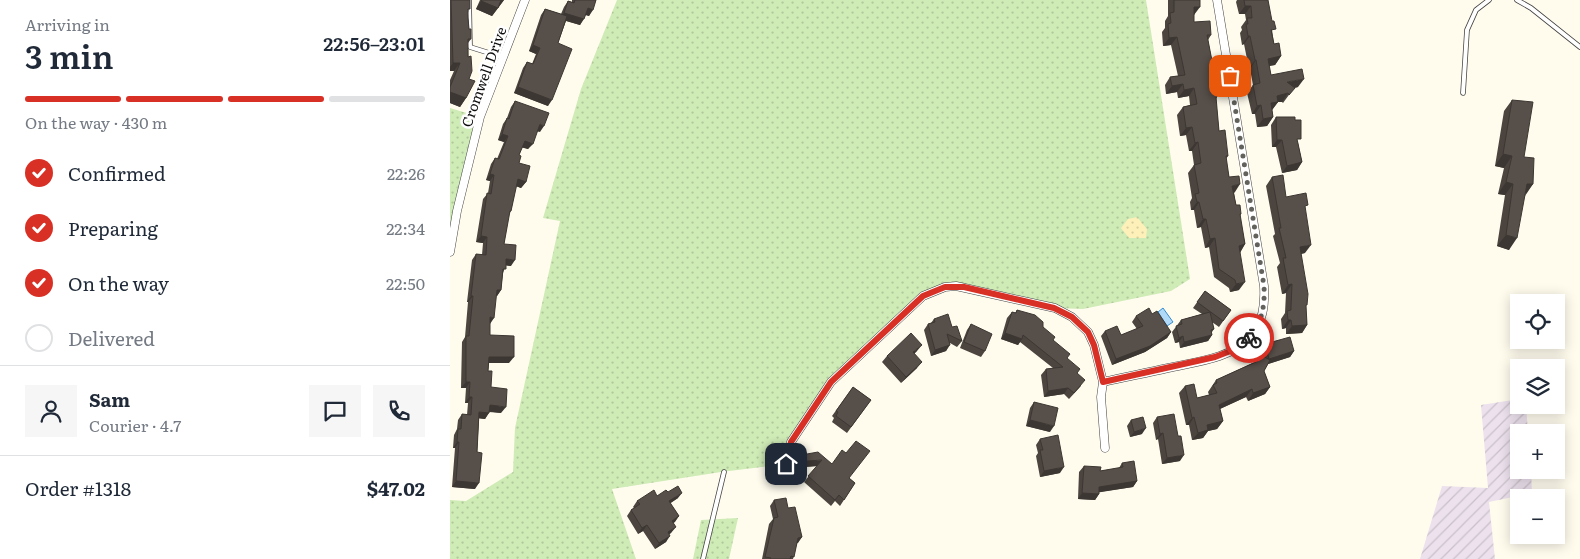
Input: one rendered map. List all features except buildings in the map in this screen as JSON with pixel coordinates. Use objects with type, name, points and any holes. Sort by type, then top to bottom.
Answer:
[{"type":"street","name":"Cromwell Drive","points":[[450,252],[457,211],[480,117],[525,0]]},
{"type":"street","points":[[1103,382],[1215,357],[1238,348],[1251,337],[1259,324],[1265,306],[1264,286],[1217,0]]},
{"type":"street","points":[[786,464],[791,442],[831,382],[923,296],[945,287],[964,287],[1054,308],[1072,317],[1088,332],[1094,345],[1103,382],[1101,397],[1105,448]]},
{"type":"lane","points":[[469,0],[470,47],[504,57]]},
{"type":"lane","points":[[1463,93],[1467,30],[1476,10],[1489,0]]},
{"type":"lane","points":[[1517,0],[1580,47]]},
{"type":"lane","points":[[703,559],[724,472]]},
{"type":"shaded area","points":[[1510,400],[1510,414],[1527,414],[1527,424],[1510,424],[1510,479],[1531,479],[1532,489],[1510,489],[1510,498],[1489,502],[1495,559],[1420,559],[1442,486],[1488,488],[1481,405]]},
{"type":"green space","points":[[617,0],[1146,0],[1190,279],[1171,291],[1083,309],[1054,308],[964,287],[929,293],[831,382],[791,442],[786,464],[612,489],[636,559],[450,559],[450,500],[466,501],[513,472],[515,428],[560,221],[543,218],[581,89]]},
{"type":"green space","points":[[450,108],[480,117],[450,252]]},
{"type":"green space","points":[[738,518],[729,559],[693,559],[701,520]]},
{"type":"sand","points":[[1137,217],[1147,229],[1146,238],[1129,238],[1121,228],[1128,219]]},
{"type":"water","points":[[1163,308],[1173,322],[1167,326],[1158,312]]},
{"type":"way so far","points":[[1230,76],[1264,286],[1265,306],[1259,324],[1249,338]]},
{"type":"route","points":[[786,464],[791,442],[831,382],[923,296],[945,287],[964,287],[1054,308],[1072,317],[1088,332],[1099,360],[1103,382],[1215,357],[1238,348],[1249,338]]}]
